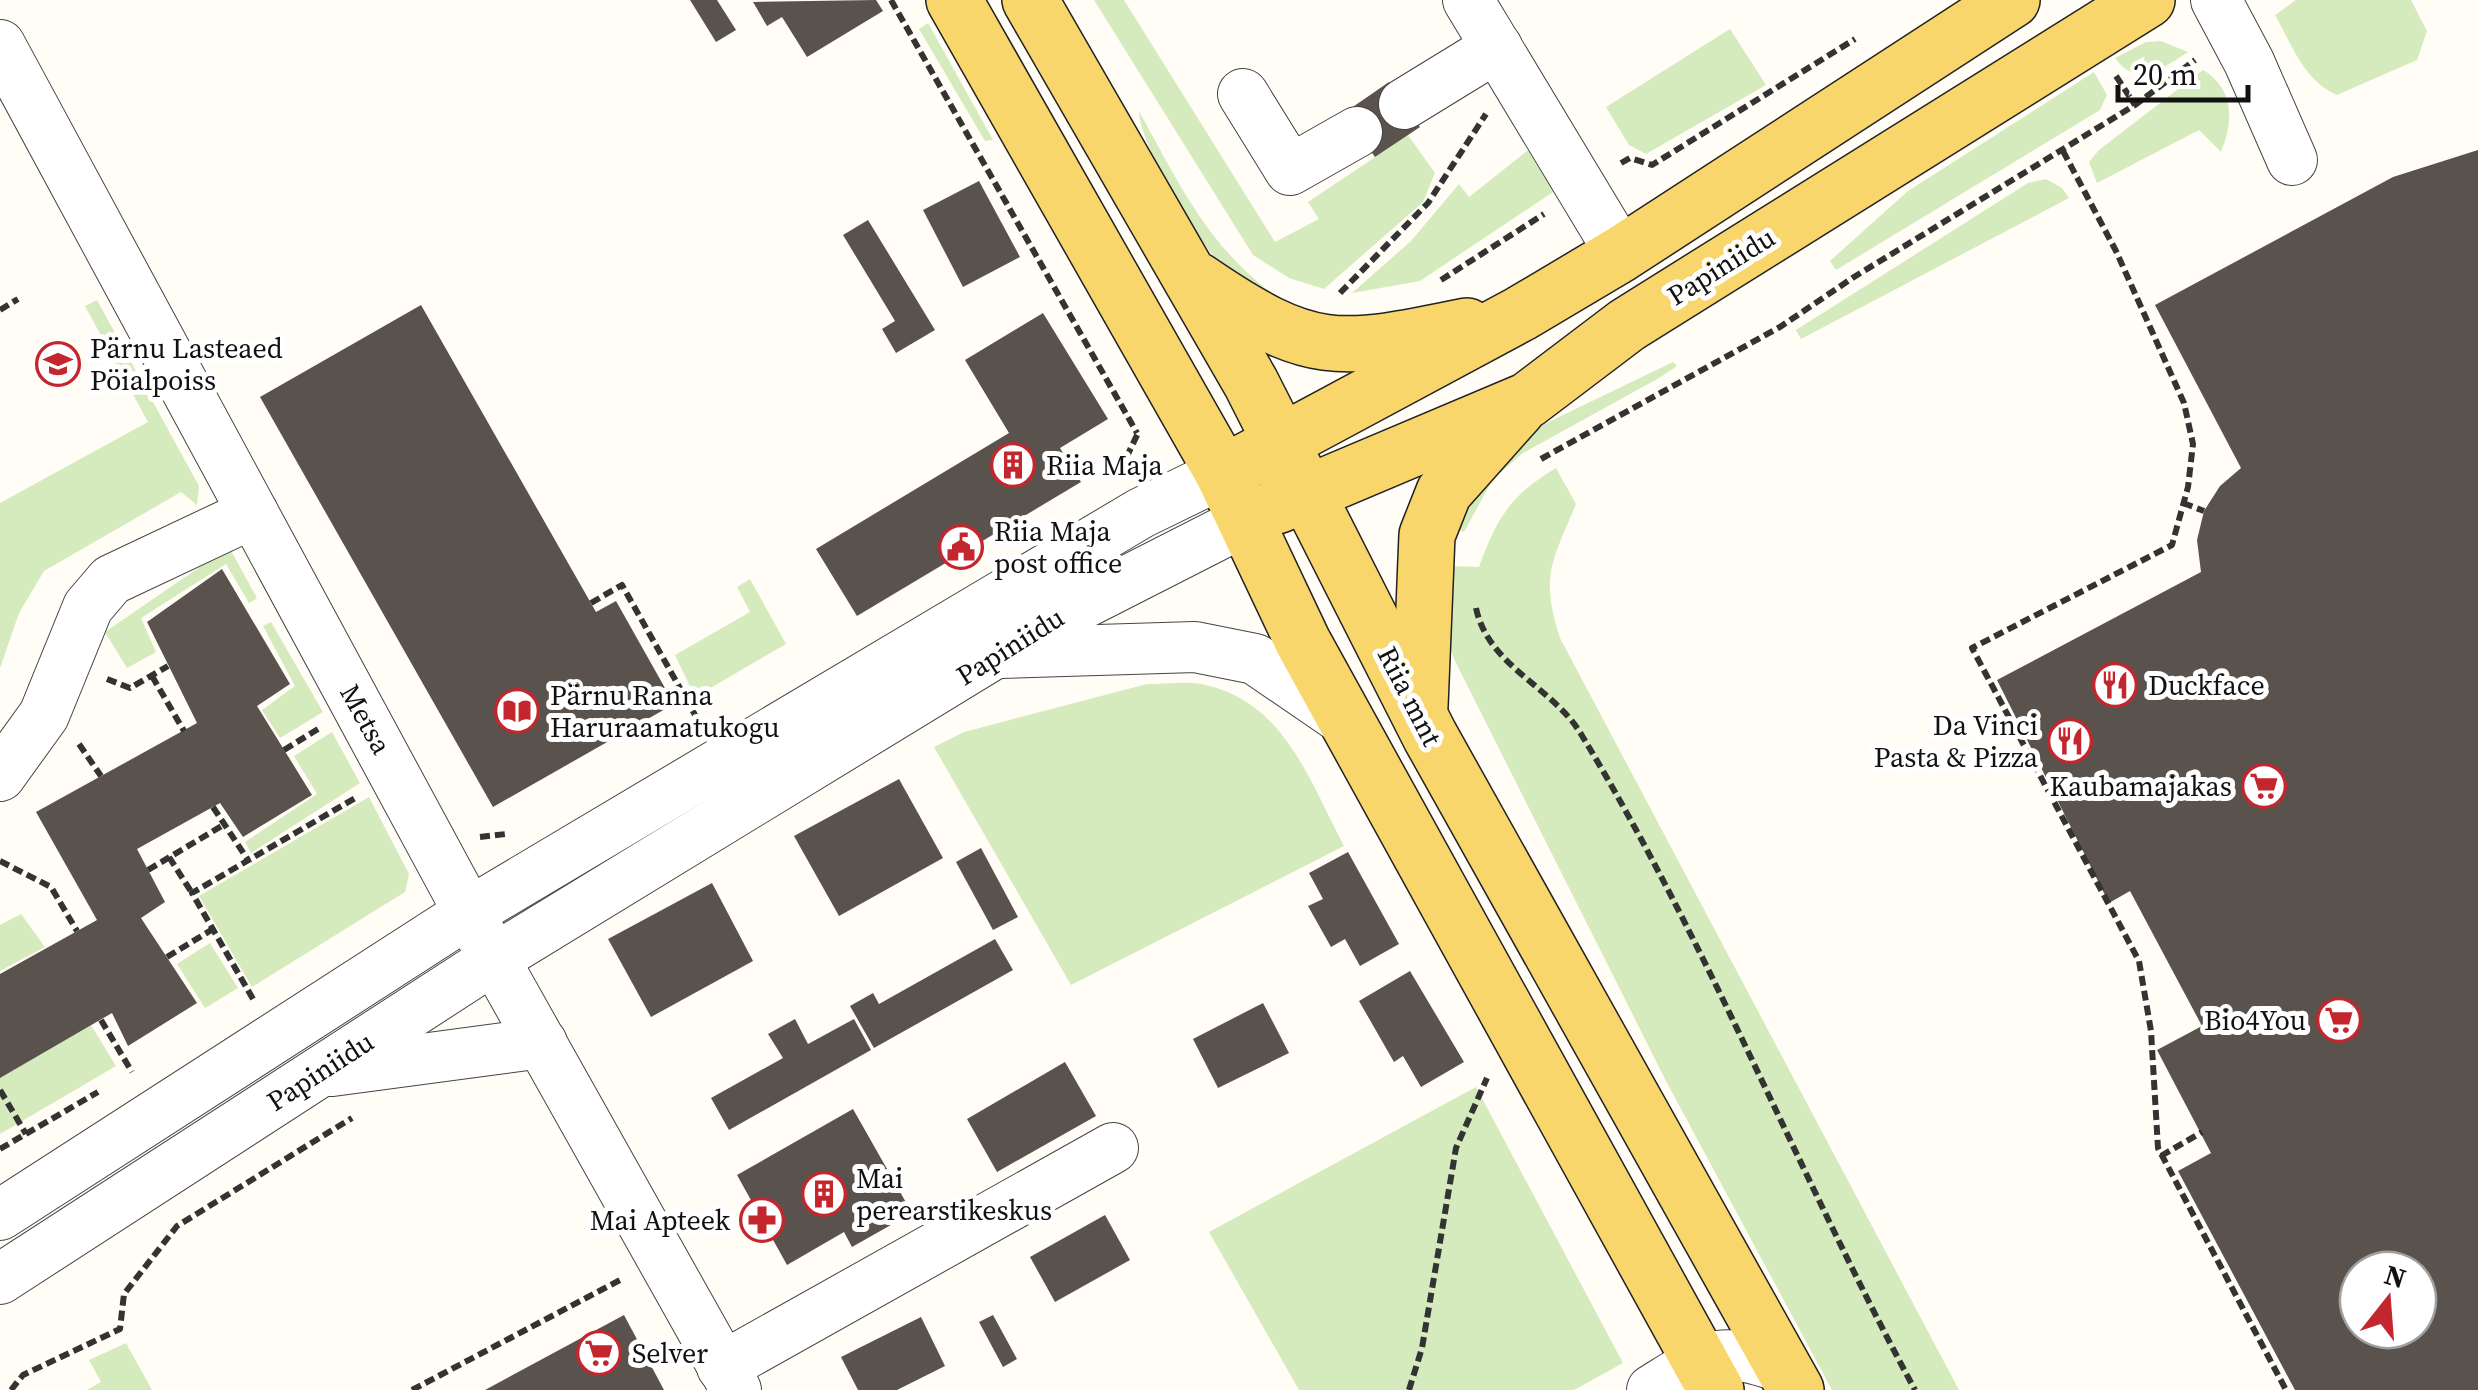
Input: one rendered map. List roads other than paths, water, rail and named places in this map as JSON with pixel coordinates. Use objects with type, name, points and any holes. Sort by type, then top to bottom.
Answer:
[{"type":"main road","points":[[954,0],[1235,496],[1280,598],[1708,1375]]},
{"type":"main road","name":"Riia mnt","points":[[1030,0],[1281,442],[1420,714],[1790,1379]]},
{"type":"main road","name":"Papiniidu","points":[[1235,496],[1281,442],[1520,314],[1621,254],[2012,0]]},
{"type":"main road","name":"Papiniidu","points":[[1235,496],[1307,492],[1528,400],[1627,325],[2147,0]]},
{"type":"main road","points":[[1186,273],[1248,315],[1308,342],[1360,347],[1520,314]]},
{"type":"main road","points":[[1420,714],[1427,534],[1444,492],[1528,400]]},
{"type":"street","points":[[1468,0],[1621,254]]},
{"type":"street","points":[[2224,16],[2292,160]]},
{"type":"street","name":"Metsa","points":[[0,45],[494,959],[729,1378]]},
{"type":"street","points":[[1404,104],[1504,60]]},
{"type":"street","points":[[1244,94],[1290,170],[1358,132]]},
{"type":"street","name":"Papiniidu","points":[[0,1279],[494,959],[1001,653],[1235,496]]},
{"type":"street","name":"Papiniidu","points":[[0,1215],[470,912],[1124,523],[1235,496]]},
{"type":"street","points":[[0,776],[44,714],[88,607],[111,580],[252,513]]},
{"type":"street","points":[[1001,653],[1195,647],[1255,659],[1350,724]]},
{"type":"street","points":[[317,1073],[542,1044]]},
{"type":"street","points":[[729,1378],[1114,1148]]},
{"type":"street","points":[[1652,1390],[1708,1375],[1735,1352],[1790,1379]]},
{"type":"place","name":"Pärnu Lasteaed Pöialpoiss","points":[[58,364]]},
{"type":"place","name":"Riia Maja","points":[[1013,465]]},
{"type":"place","name":"Riia Maja post office","points":[[961,547]]},
{"type":"place","name":"Duckface","points":[[2115,685]]},
{"type":"place","name":"Pärnu Ranna Haruraamatukogu","points":[[517,711]]},
{"type":"place","name":"Da Vinci Pasta & Pizza","points":[[2070,741]]},
{"type":"place","name":"Kaubamajakas","points":[[2264,786]]},
{"type":"place","name":"Bio4You","points":[[2339,1020]]},
{"type":"place","name":"Mai perearstikeskus","points":[[824,1194]]},
{"type":"place","name":"Mai Apteek","points":[[762,1220]]},
{"type":"place","name":"Selver","points":[[599,1353]]}]
